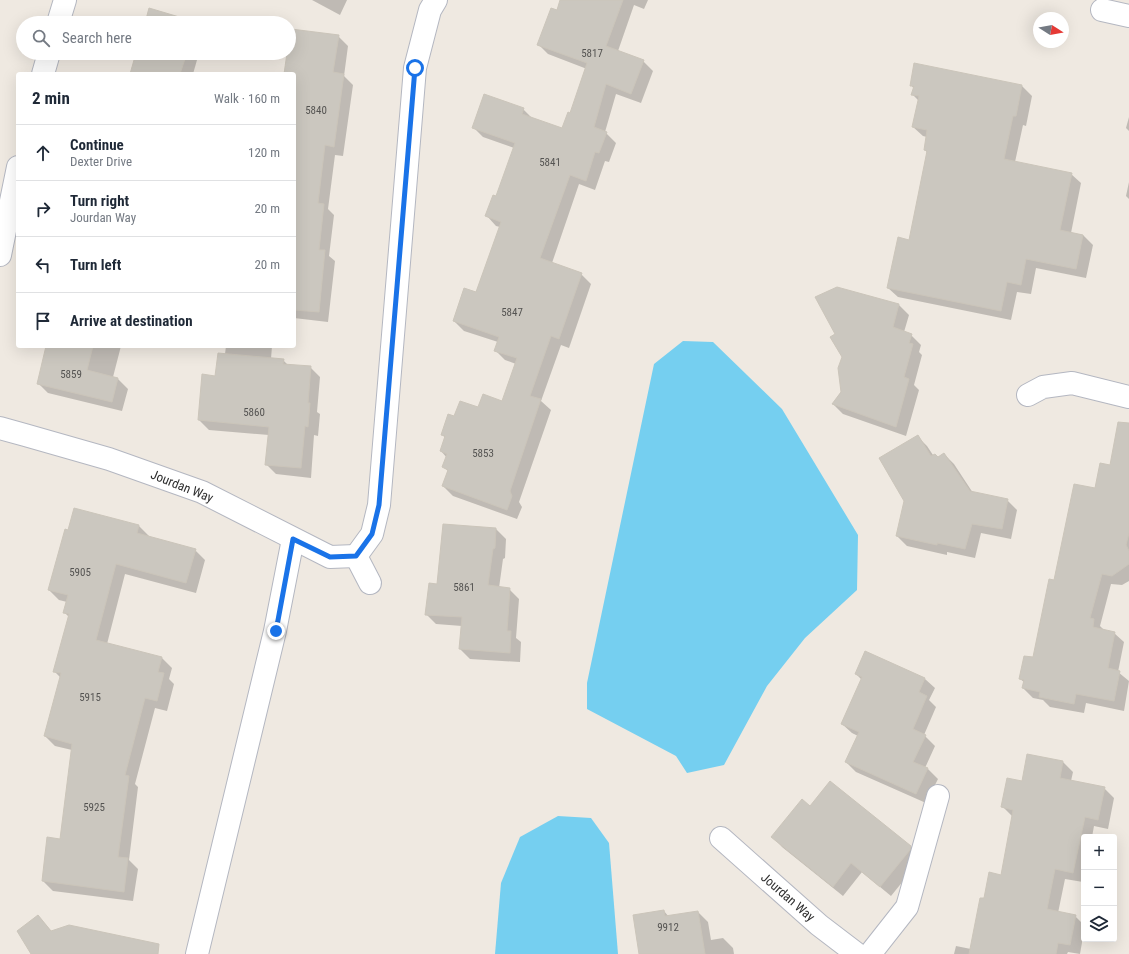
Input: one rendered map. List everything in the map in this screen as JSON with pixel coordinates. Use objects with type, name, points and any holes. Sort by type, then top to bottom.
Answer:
[{"type":"street","points":[[60,16],[65,0]]},
{"type":"street","points":[[370,583],[356,556],[372,534],[379,505],[415,68],[430,10],[436,0]]},
{"type":"street","points":[[1102,10],[1129,16]]},
{"type":"street","points":[[44,72],[47,60]]},
{"type":"street","points":[[0,254],[16,177]]},
{"type":"street","points":[[1028,395],[1044,387],[1072,383],[1129,397]]},
{"type":"street","name":"Jourdan Way","points":[[0,428],[109,458],[202,492],[330,557],[356,556]]},
{"type":"street","points":[[197,954],[276,631],[293,539]]},
{"type":"street","points":[[870,954],[907,907],[938,796]]},
{"type":"street","name":"Jourdan Way","points":[[721,838],[819,925],[857,954]]},
{"type":"water","points":[[683,341],[713,342],[782,409],[858,535],[857,590],[805,638],[767,686],[724,765],[687,773],[676,756],[587,709],[587,683],[654,364]]},
{"type":"water","points":[[558,816],[591,818],[609,843],[618,954],[495,954],[501,883],[520,837]]},
{"type":"building","points":[[560,0],[623,0],[606,46],[644,60],[631,94],[606,84],[594,127],[607,132],[599,153],[595,152],[586,181],[570,175],[540,258],[582,273],[559,339],[551,336],[530,396],[541,399],[510,491],[512,496],[507,510],[442,486],[448,470],[442,467],[447,454],[440,451],[445,436],[441,435],[448,414],[454,416],[460,401],[478,407],[483,394],[502,401],[517,358],[494,351],[499,337],[453,321],[464,288],[476,292],[501,222],[485,216],[493,195],[496,196],[515,143],[472,128],[484,94],[524,108],[522,114],[562,128],[568,112],[570,113],[587,63],[537,45],[551,8],[557,10]]},
{"type":"building","points":[[149,8],[176,16],[147,16]]},
{"type":"building","points":[[296,30],[339,35],[333,72],[344,74],[334,147],[325,145],[318,203],[324,204],[319,250],[325,250],[319,312],[296,310],[296,72],[284,72],[286,60],[296,60]]},
{"type":"building","points":[[134,60],[185,60],[181,72],[131,72]]},
{"type":"building","points":[[914,63],[1022,85],[1016,116],[1013,116],[1004,159],[1072,173],[1060,230],[1083,235],[1076,269],[1026,259],[1021,285],[1007,282],[1001,311],[887,288],[898,237],[909,240],[927,151],[924,150],[927,130],[912,127],[919,96],[911,95],[914,86],[910,86]]},
{"type":"building","points":[[837,287],[899,304],[893,327],[912,334],[909,343],[913,344],[904,377],[909,379],[896,427],[832,404],[841,392],[838,368],[842,357],[830,337],[835,334],[815,297]]},
{"type":"building","points":[[46,348],[92,348],[87,370],[118,378],[112,402],[37,384]]},
{"type":"building","points":[[218,353],[284,359],[283,364],[311,366],[308,427],[305,426],[301,468],[265,465],[269,427],[198,420],[202,374],[215,376]]},
{"type":"building","points":[[1118,422],[1129,423],[1129,533],[1126,545],[1129,551],[1129,564],[1112,576],[1102,574],[1090,618],[1094,619],[1093,627],[1115,632],[1108,668],[1120,671],[1114,701],[1076,694],[1074,704],[1039,697],[1040,692],[1022,688],[1024,680],[1019,679],[1024,656],[1033,657],[1049,579],[1054,580],[1074,484],[1095,488],[1100,463],[1110,465]]},
{"type":"building","points":[[918,435],[931,456],[935,454],[938,457],[944,453],[970,491],[1008,499],[1002,529],[972,524],[965,549],[937,543],[937,545],[896,536],[904,501],[879,458]]},
{"type":"building","points":[[74,508],[139,525],[137,533],[196,549],[186,583],[116,564],[96,640],[162,657],[158,672],[164,673],[157,701],[145,698],[125,775],[129,776],[118,857],[128,858],[124,892],[42,881],[47,837],[60,839],[72,744],[44,736],[61,673],[53,672],[69,614],[63,613],[68,595],[48,590],[65,529],[68,530]]},
{"type":"building","points":[[443,524],[496,528],[495,548],[493,549],[488,585],[510,588],[507,631],[511,631],[510,653],[459,649],[462,617],[425,615],[429,583],[437,584]]},
{"type":"building","points":[[865,651],[925,678],[919,692],[927,696],[913,729],[926,735],[913,762],[928,768],[916,794],[845,762],[859,732],[841,724],[862,677],[855,674]]},
{"type":"building","points":[[1027,754],[1063,761],[1060,778],[1105,787],[1098,820],[1085,817],[1073,873],[1055,869],[1047,909],[1076,915],[1070,945],[1058,943],[1056,954],[969,954],[980,898],[984,898],[989,872],[1001,875],[1013,810],[1001,807],[1007,778],[1022,781]]},
{"type":"building","points":[[830,781],[911,846],[910,850],[880,887],[851,863],[833,887],[771,837],[802,799],[810,806]]},
{"type":"building","points":[[664,910],[665,916],[698,911],[705,954],[639,954],[633,915]]},
{"type":"building","points":[[38,915],[51,931],[69,925],[159,944],[158,954],[31,954],[17,931]]},
{"type":"route","points":[[276,631],[293,539],[330,557],[356,556],[372,534],[379,505],[415,68]]}]
